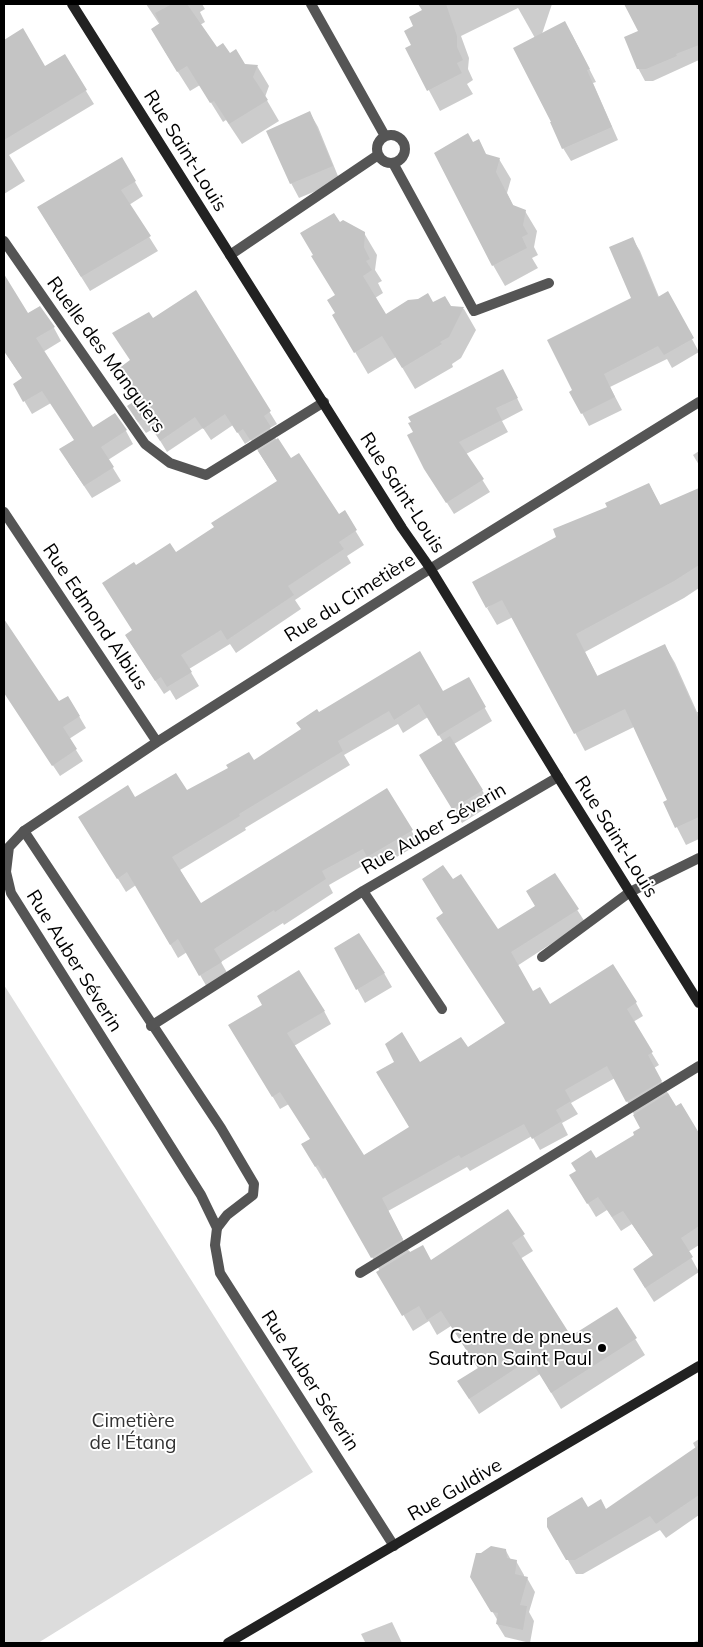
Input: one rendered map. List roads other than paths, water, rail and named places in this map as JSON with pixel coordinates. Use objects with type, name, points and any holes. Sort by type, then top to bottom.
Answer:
[{"type":"street","name":"Rue Saint-Louis","points":[[72,4],[402,528],[430,568],[699,1003]]},
{"type":"street","points":[[311,4],[385,136]]},
{"type":"street","points":[[385,136],[399,138],[404,145],[404,154],[393,163],[384,162],[378,155],[379,142],[385,136]]},
{"type":"street","points":[[230,254],[378,155]]},
{"type":"street","points":[[393,163],[474,311],[549,282]]},
{"type":"street","name":"Ruelle des Manguiers","points":[[4,241],[145,444],[170,463],[206,475],[324,402]]},
{"type":"street","name":"Rue du Cimetière","points":[[24,831],[156,742],[430,568],[699,402]]},
{"type":"street","name":"Rue Edmond Albius","points":[[4,512],[156,742]]},
{"type":"street","name":"Rue Auber Séverin","points":[[152,1026],[363,891],[558,777]]},
{"type":"street","name":"Rue Auber Séverin","points":[[217,1228],[227,1215],[253,1195],[254,1184],[221,1128],[24,831],[9,847],[6,872],[11,893],[201,1195],[217,1228],[216,1246],[220,1273],[394,1546]]},
{"type":"street","points":[[542,957],[630,892],[699,858]]},
{"type":"street","points":[[363,891],[442,1009]]},
{"type":"street","points":[[360,1273],[699,1066]]},
{"type":"street","name":"Rue Guldive","points":[[228,1643],[699,1366]]},
{"type":"place","name":"Centre de pneus Sautron Saint Paul","points":[[602,1348]]},
{"type":"park label","name":"Cimetière de l'Étang","points":[[133,1432]]}]
